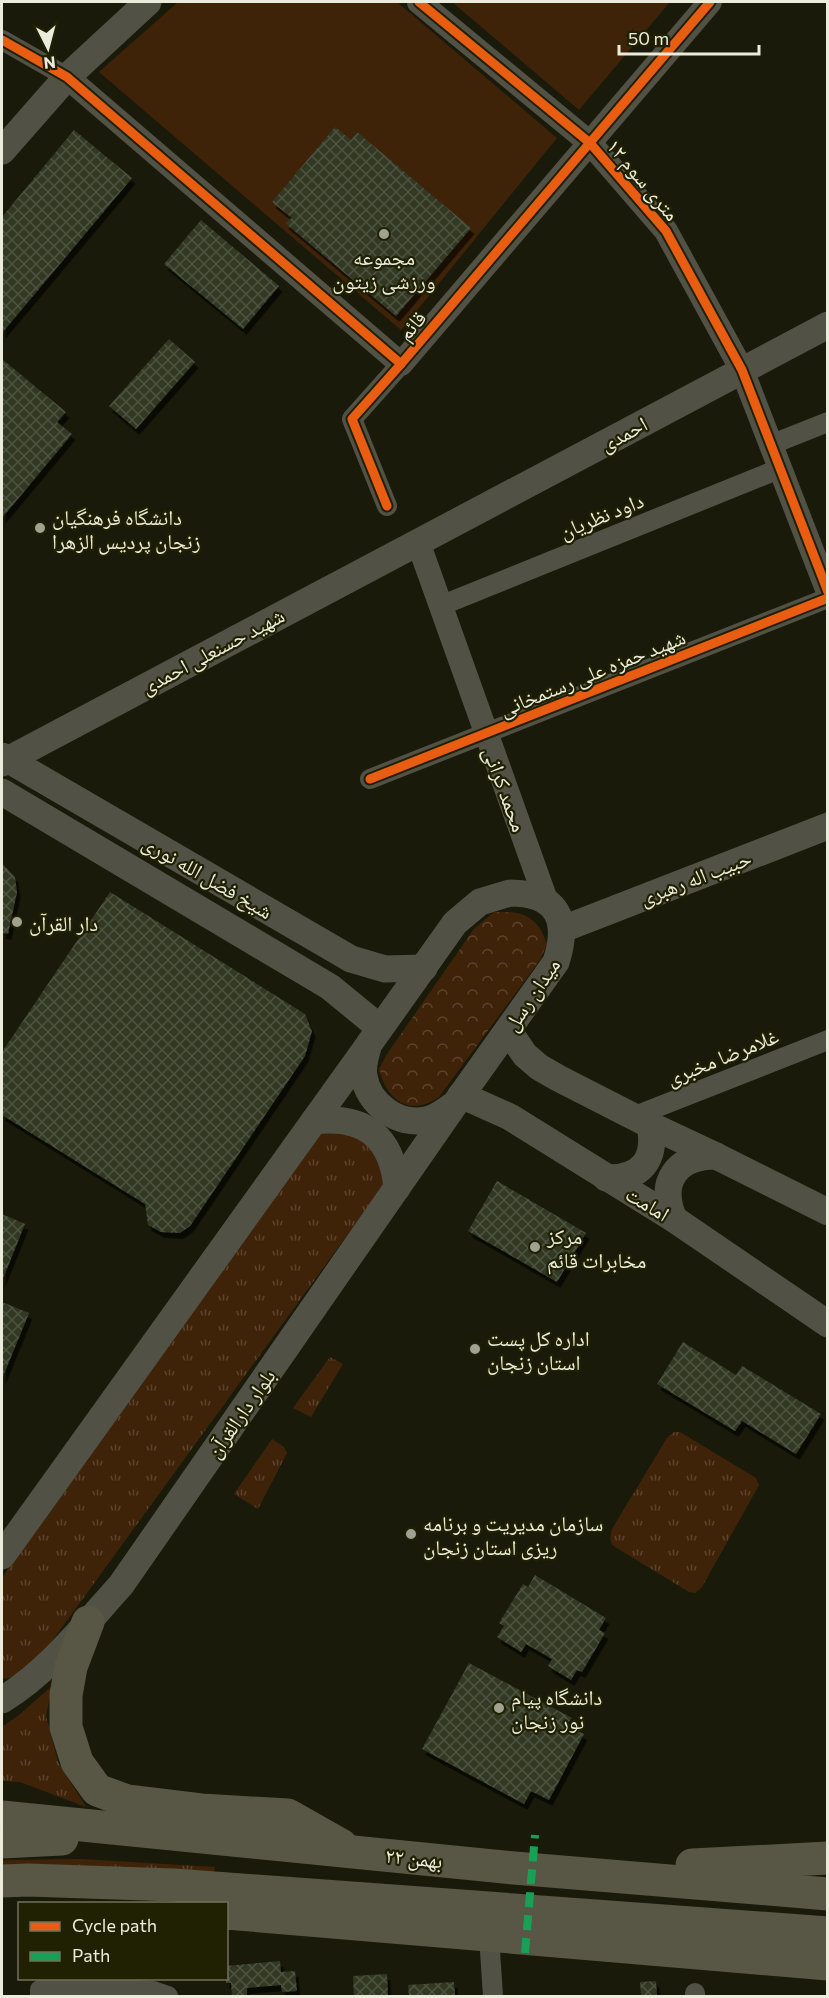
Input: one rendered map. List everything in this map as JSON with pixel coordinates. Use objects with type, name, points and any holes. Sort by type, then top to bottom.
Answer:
[{"type":"highway","points":[[88,1622],[71,1667],[66,1695],[66,1727],[77,1762],[97,1790],[127,1801],[201,1810],[288,1815],[350,1850]]},
{"type":"highway","name":"۲۲ بهمن","points":[[2,1816],[514,1868],[828,1894]]},
{"type":"highway","points":[[2,1842],[60,1839],[111,1826]]},
{"type":"highway","points":[[514,1868],[666,1866],[828,1858]]},
{"type":"highway","points":[[15,1880],[95,1902]]},
{"type":"highway","points":[[15,1880],[174,1885],[828,1933]]},
{"type":"highway","points":[[228,1913],[828,1964]]},
{"type":"main road","points":[[5,142],[134,7]]},
{"type":"main road","name":"احمدی","points":[[418,542],[828,325]]},
{"type":"main road","name":"شهید حسنعلی احمدی","points":[[3,760],[418,542]]},
{"type":"main road","name":"شیخ فضل الله نوری","points":[[3,760],[351,959],[385,969],[424,968]]},
{"type":"main road","name":"شیخ فضل الله نوری","points":[[2,792],[330,987],[375,1036]]},
{"type":"main road","name":"حبیب اله رهبری","points":[[562,929],[828,826]]},
{"type":"main road","name":"میدان رسل","points":[[510,893],[528,893],[546,900],[556,913],[562,929],[561,946],[556,962],[458,1099],[437,1116],[426,1120],[409,1120],[393,1115],[379,1106],[369,1092],[364,1076],[364,1060],[375,1036],[455,923],[480,902],[510,893]]},
{"type":"main road","points":[[508,1030],[525,1054],[539,1067],[642,1121],[828,1212]]},
{"type":"main road","points":[[2,1556],[375,1036]]},
{"type":"main road","name":"امامت","points":[[458,1099],[510,1117],[674,1219],[828,1324]]},
{"type":"main road","name":"بلوار دارالقرآن","points":[[8,1694],[64,1650],[121,1585],[458,1099]]},
{"type":"main road","points":[[314,1121],[334,1118],[355,1122],[373,1133],[387,1148],[395,1167],[397,1188]]},
{"type":"main road","points":[[606,1178],[623,1178],[638,1171],[649,1158],[653,1142],[642,1121]]},
{"type":"main road","points":[[674,1219],[668,1204],[668,1188],[674,1173],[686,1162],[700,1156],[716,1156]]},
{"type":"street","name":"۱۲ متری سوم","points":[[419,2],[590,142],[666,231],[742,370],[828,592]]},
{"type":"street","name":"قائم","points":[[67,77],[401,364],[710,2]]},
{"type":"street","points":[[2,40],[67,77]]},
{"type":"street","points":[[387,506],[352,419],[401,364]]},
{"type":"street","points":[[770,445],[828,422]]},
{"type":"street","name":"داود نظریان","points":[[440,606],[779,469]]},
{"type":"street","name":"محمد کرانی","points":[[418,542],[546,900]]},
{"type":"street","name":"شهید حمزه علی رستمخانی","points":[[370,779],[828,598]]},
{"type":"street","name":"غلامرضا مخبری","points":[[642,1121],[828,1040]]},
{"type":"street","points":[[489,1936],[494,1996]]},
{"type":"street","points":[[40,1996],[40,1990],[50,1985],[153,1991],[168,1996]]},
{"type":"green space","name":"مجموعه ورزشی زیتون","points":[[178,2],[397,2],[557,138],[401,330],[99,72]]},
{"type":"green space","points":[[452,2],[670,2],[579,110]]},
{"type":"green space","points":[[494,912],[521,914],[539,927],[547,944],[540,960],[439,1097],[419,1106],[401,1103],[388,1090],[379,1069],[387,1054],[474,929]]},
{"type":"green space","points":[[341,1128],[371,1144],[385,1183],[39,1659],[17,1677],[2,1679],[2,1578],[321,1130]]},
{"type":"green space","points":[[330,1357],[343,1364],[311,1417],[293,1408]]},
{"type":"green space","points":[[674,1432],[680,1432],[756,1478],[759,1485],[702,1587],[695,1593],[689,1592],[612,1545],[610,1538],[612,1529],[667,1438]]},
{"type":"green space","points":[[272,1439],[284,1447],[287,1453],[258,1509],[234,1494]]},
{"type":"green space","points":[[52,1686],[46,1716],[58,1762],[86,1807],[20,1782],[2,1781],[2,1727]]},
{"type":"green space","points":[[81,1859],[215,1867],[213,1875],[2,1872],[2,1860]]},
{"type":"building","points":[[335,127],[351,140],[357,132],[471,228],[396,316],[285,223],[292,218],[272,202]]},
{"type":"building","points":[[74,130],[132,178],[2,333],[2,217]]},
{"type":"building","points":[[201,220],[279,286],[243,329],[164,264]]},
{"type":"building","points":[[169,339],[195,362],[136,429],[109,406]]},
{"type":"building","points":[[2,359],[66,412],[57,422],[72,434],[2,518]]},
{"type":"building","points":[[2,863],[15,877],[17,892],[8,934],[2,933]]},
{"type":"building","points":[[110,892],[305,1014],[312,1031],[305,1056],[190,1226],[180,1233],[161,1232],[148,1225],[145,1204],[2,1115],[2,1052]]},
{"type":"building","points":[[497,1181],[586,1233],[557,1282],[468,1231]]},
{"type":"building","points":[[2,1214],[25,1224],[2,1281]]},
{"type":"building","points":[[2,1302],[29,1313],[2,1379]]},
{"type":"building","points":[[683,1342],[736,1375],[742,1366],[821,1414],[796,1454],[742,1421],[735,1431],[657,1384]]},
{"type":"building","points":[[535,1575],[606,1618],[599,1630],[605,1633],[582,1672],[577,1670],[571,1680],[548,1666],[552,1659],[526,1644],[521,1652],[497,1637],[504,1626],[499,1623],[523,1584],[528,1587]]},
{"type":"building","points":[[469,1663],[572,1718],[566,1725],[584,1734],[549,1800],[531,1791],[524,1804],[422,1749]]},
{"type":"building","points":[[280,1961],[281,1972],[295,1971],[297,1991],[282,1992],[281,1985],[247,1988],[247,1996],[232,1996],[231,1983],[226,1983],[228,1966]]},
{"type":"building","points":[[387,1974],[388,1996],[354,1996],[353,1976]]},
{"type":"building","points":[[656,1981],[657,1996],[641,1996],[640,1982]]},
{"type":"building","points":[[454,1982],[455,1996],[409,1996],[408,1985]]},
{"type":"marked path","points":[[525,1953],[535,1835]]},
{"type":"cycle path","points":[[419,2],[590,143],[666,231],[742,370],[828,592]]},
{"type":"cycle path","points":[[387,506],[352,419],[710,2]]},
{"type":"cycle path","points":[[2,40],[67,77],[401,364]]},
{"type":"cycle path","points":[[370,779],[828,598]]},
{"type":"place","name":"مجموعه ورزشی زیتون","points":[[384,234]]},
{"type":"place","name":"دانشگاه فرهنگیان زنجان پردیس الزهرا","points":[[40,528]]},
{"type":"place","name":"دار القرآن","points":[[17,922]]},
{"type":"place","name":"مرکز مخابرات قائم","points":[[535,1247]]},
{"type":"place","name":"اداره کل پست استان زنجان","points":[[475,1349]]},
{"type":"place","name":"سازمان مدیریت و برنامه ریزی استان زنجان","points":[[411,1534]]},
{"type":"place","name":"دانشگاه پیام نور زنجان","points":[[499,1708]]}]
